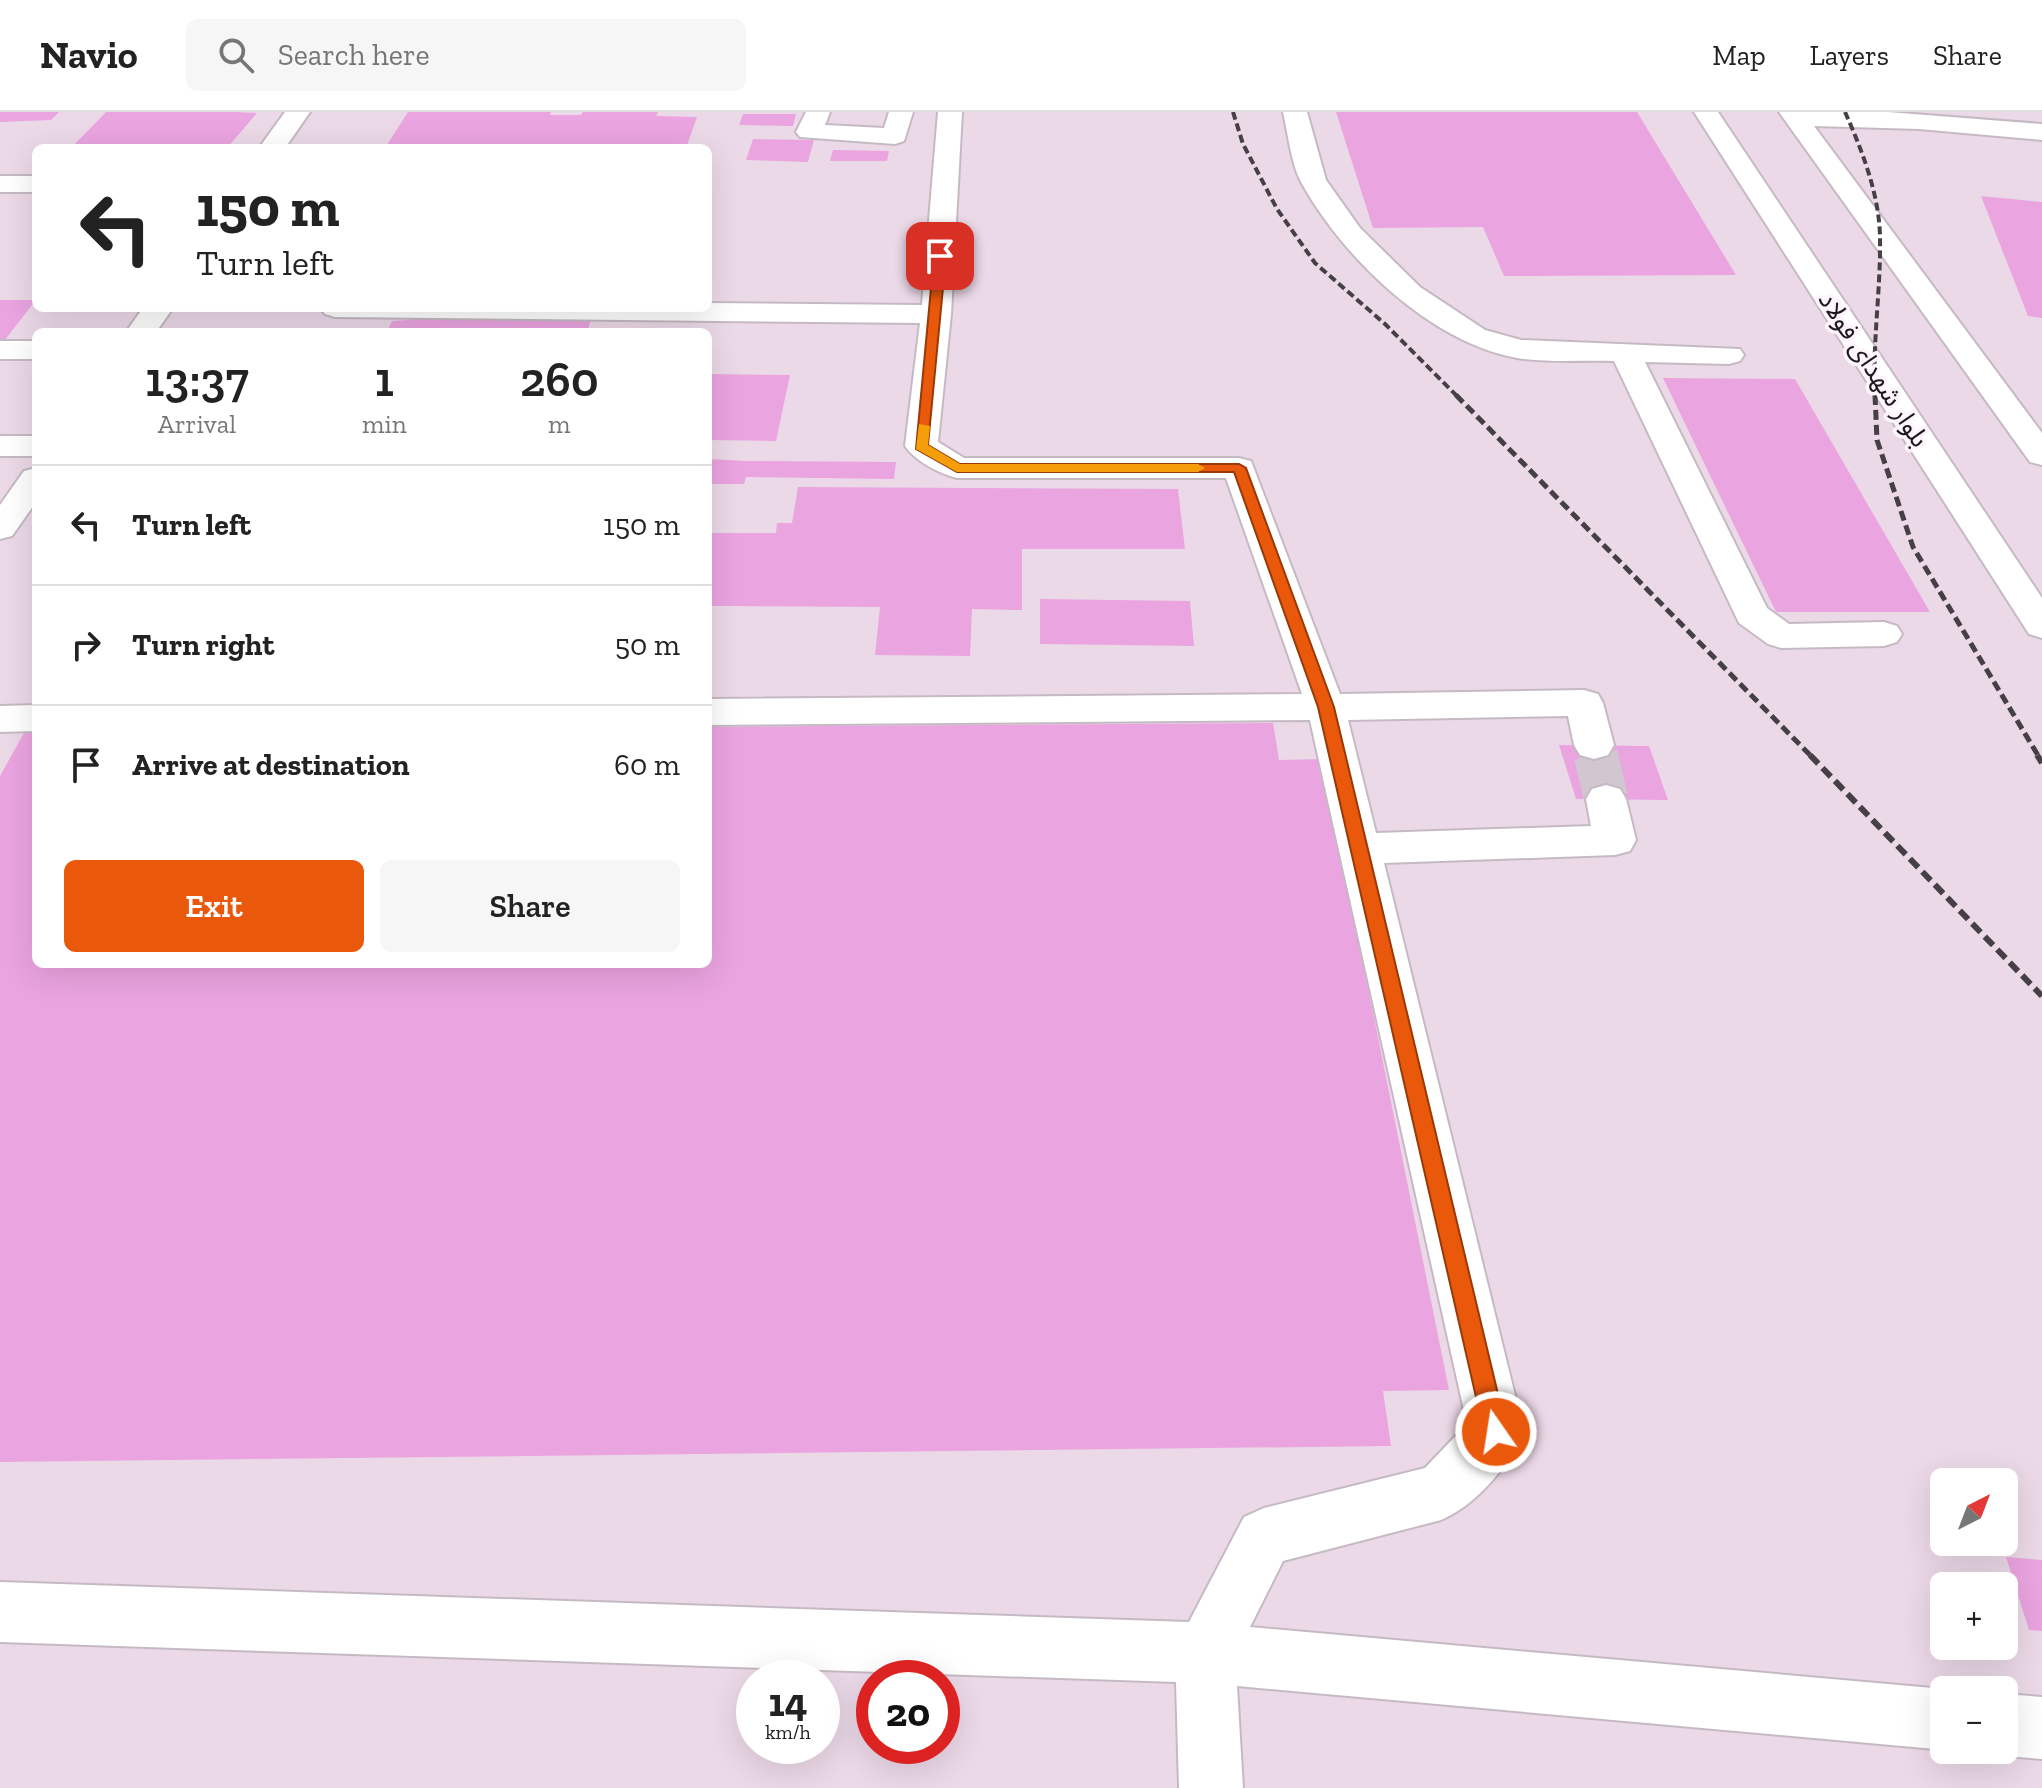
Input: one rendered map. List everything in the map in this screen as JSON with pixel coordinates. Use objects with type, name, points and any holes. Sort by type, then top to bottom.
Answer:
[{"type":"street","points":[[275,144],[298,112]]},
{"type":"street","points":[[818,112],[809,132],[895,136],[901,112]]},
{"type":"street","points":[[950,112],[936,314],[921,446],[957,468],[1239,468],[1326,707],[1496,1432],[1441,1492],[1264,1537],[1205,1653],[1211,1788]]},
{"type":"street","points":[[1295,112],[1313,180],[1350,234],[1410,293],[1474,336],[1519,349],[1729,355]]},
{"type":"street","name":"بلوار شهدای فولاد","points":[[1706,112],[2042,626]]},
{"type":"street","points":[[1793,116],[1847,117],[2042,132]]},
{"type":"street","points":[[1793,116],[2042,455]]},
{"type":"street","points":[[0,184],[32,184]]},
{"type":"street","points":[[712,312],[936,314]]},
{"type":"street","points":[[0,350],[32,350]]},
{"type":"street","points":[[1625,352],[1752,615],[1781,636],[1884,634]]},
{"type":"street","points":[[0,446],[32,446]]},
{"type":"street","points":[[0,529],[32,484]]},
{"type":"street","points":[[712,712],[1584,703],[1594,745]]},
{"type":"street","points":[[0,719],[32,718]]},
{"type":"street","points":[[1359,849],[1615,840],[1606,799]]},
{"type":"street","points":[[0,1612],[1205,1653],[1930,1719]]},
{"type":"street","points":[[2018,1726],[2042,1728]]},
{"type":"shaded area","points":[[0,112],[2042,112],[2042,1788],[0,1788]]},
{"type":"building","points":[[0,112],[59,112],[51,120],[0,122]]},
{"type":"building","points":[[106,112],[257,113],[230,144],[75,144]]},
{"type":"building","points":[[408,112],[551,112],[550,115],[581,115],[583,112],[658,112],[656,116],[697,117],[687,144],[388,144]]},
{"type":"building","points":[[1336,112],[1637,112],[1736,275],[1504,276],[1483,227],[1373,228]]},
{"type":"building","points":[[743,114],[796,114],[793,126],[739,125]]},
{"type":"building","points":[[753,139],[814,140],[808,162],[746,160]]},
{"type":"building","points":[[833,150],[889,151],[887,161],[830,161]]},
{"type":"building","points":[[1981,196],[2042,202],[2042,318],[2028,316]]},
{"type":"building","points":[[0,300],[32,300],[32,305],[0,346]]},
{"type":"building","points":[[412,316],[592,317],[588,328],[389,328],[392,321],[410,320]]},
{"type":"building","points":[[712,374],[790,375],[776,441],[712,440]]},
{"type":"building","points":[[1663,378],[1795,379],[1930,612],[1776,612]]},
{"type":"building","points":[[712,459],[896,462],[894,479],[746,477],[744,484],[712,484]]},
{"type":"building","points":[[798,487],[1178,489],[1185,549],[1022,549],[1022,610],[972,609],[970,656],[875,655],[880,607],[712,606],[712,533],[776,533],[777,523],[792,523]]},
{"type":"building","points":[[1040,599],[1190,601],[1194,646],[1040,644]]},
{"type":"building","points":[[1273,723],[1279,760],[1322,759],[1449,1390],[1383,1391],[1391,1446],[0,1462],[0,776],[24,733],[32,733],[32,968],[712,968],[712,727]]},
{"type":"building","points":[[1559,745],[1649,746],[1668,800],[1576,799]]},
{"type":"building","points":[[2006,1557],[2042,1560],[2042,1631],[2029,1630],[2018,1595],[2018,1572],[2011,1572]]},
{"type":"tunnel","points":[[1594,745],[1597,757]]},
{"type":"tunnel","points":[[1596,755],[1606,799]]},
{"type":"railway","points":[[1233,112],[1243,144],[1277,209],[1315,263],[1385,324],[1456,395]]},
{"type":"railway","points":[[1845,112],[1868,172],[1879,220],[1875,395]]},
{"type":"railway","points":[[1456,395],[1812,757]]},
{"type":"railway","points":[[1875,395],[1877,440],[1913,547],[2039,757]]},
{"type":"railway","points":[[1810,755],[2042,996]]},
{"type":"railway","points":[[2037,755],[2042,763]]},
{"type":"slow traffic","points":[[923,426],[921,446],[957,468],[1198,468]]},
{"type":"route","points":[[940,256],[921,446],[957,468],[1239,468],[1326,707],[1496,1432]]}]
